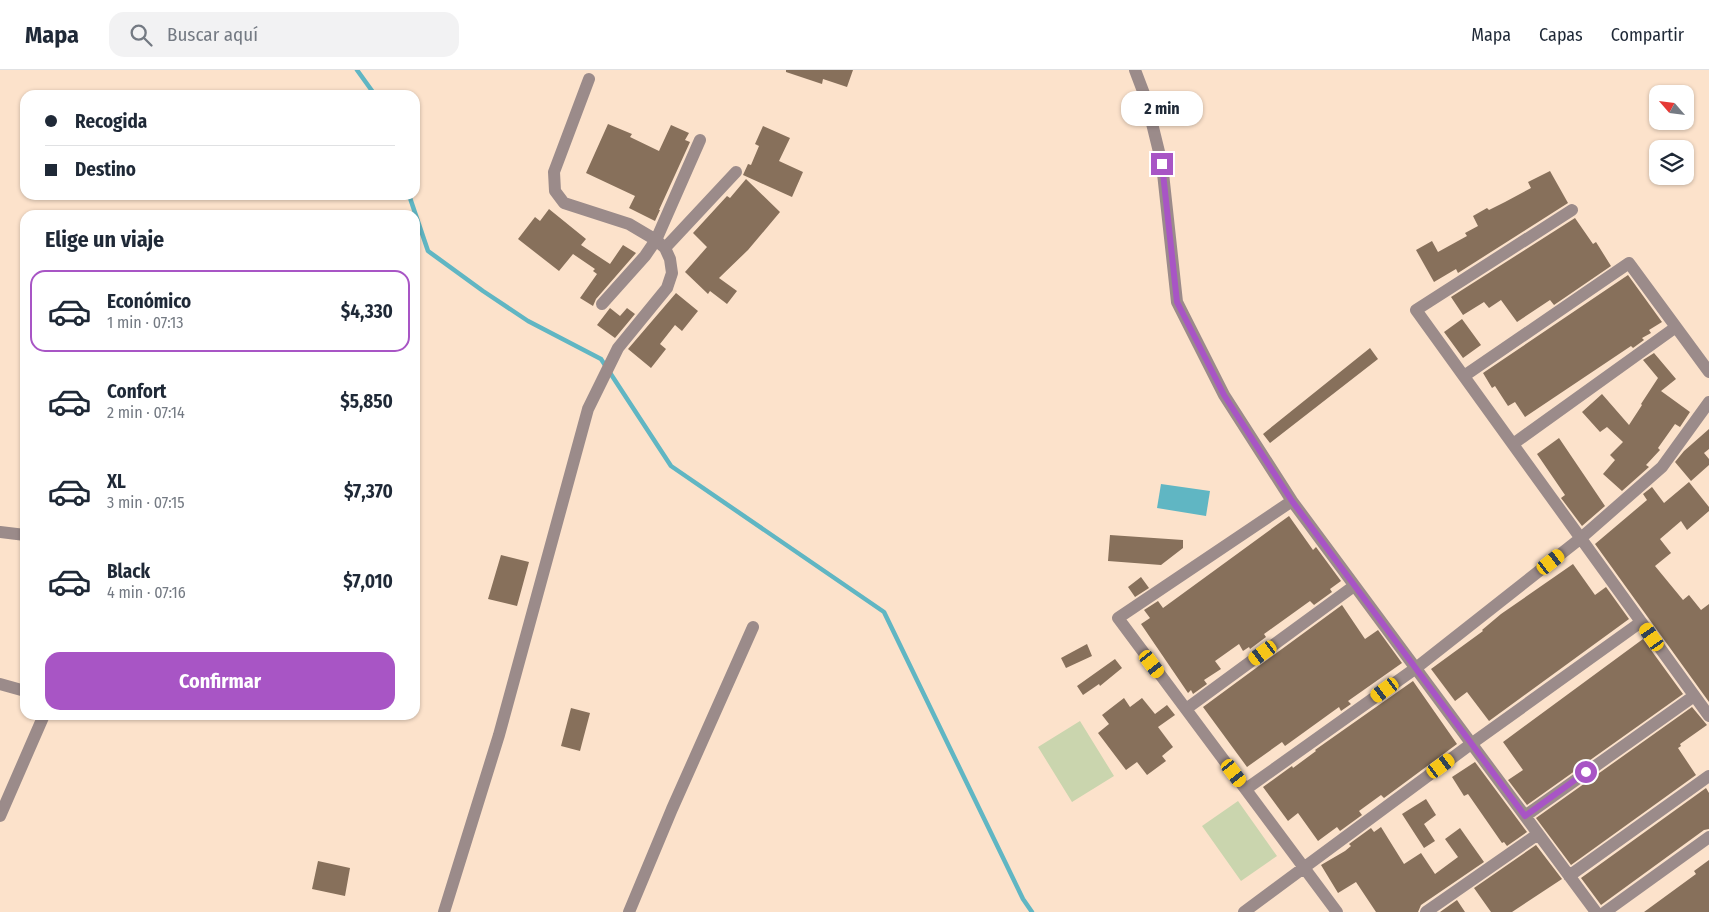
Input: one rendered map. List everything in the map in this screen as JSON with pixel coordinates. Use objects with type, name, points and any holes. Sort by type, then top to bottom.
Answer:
[{"type":"street","points":[[1135,70],[1146,99],[1162,164],[1177,302],[1224,395],[1292,501],[1596,912]]},
{"type":"street","points":[[444,912],[499,735],[588,409],[618,348],[667,288],[672,273],[670,259],[661,244],[630,224],[564,203],[555,191],[554,172],[589,78]]},
{"type":"street","points":[[661,244],[700,140]]},
{"type":"street","points":[[602,304],[645,256],[661,244],[736,172]]},
{"type":"street","points":[[1572,210],[1416,310],[1709,716]]},
{"type":"street","points":[[1464,376],[1629,263],[1709,372]]},
{"type":"street","points":[[1513,444],[1676,327]]},
{"type":"street","points":[[1246,789],[1416,668],[1581,538],[1662,467],[1709,402]]},
{"type":"street","points":[[1292,501],[1118,618],[1337,912]]},
{"type":"street","points":[[0,532],[20,534]]},
{"type":"street","points":[[1186,709],[1354,586]]},
{"type":"street","points":[[1244,912],[1641,622]]},
{"type":"street","points":[[629,912],[672,809],[753,627]]},
{"type":"street","points":[[0,684],[20,689]]},
{"type":"street","points":[[1525,816],[1694,696]]},
{"type":"street","points":[[0,816],[42,720]]},
{"type":"street","points":[[1569,876],[1709,776]]},
{"type":"street","points":[[1426,912],[1538,834]]},
{"type":"street","points":[[1605,912],[1709,837]]},
{"type":"green space","points":[[1080,721],[1114,776],[1072,802],[1038,747]]},
{"type":"green space","points":[[1238,801],[1277,856],[1241,881],[1202,826]]},
{"type":"water","points":[[1161,484],[1210,491],[1206,516],[1157,508]]},
{"type":"building","points":[[786,70],[853,70],[847,87],[823,79],[822,84],[786,72]]},
{"type":"building","points":[[608,124],[632,134],[630,137],[659,151],[671,125],[689,133],[685,140],[690,142],[655,221],[629,208],[635,196],[586,173]]},
{"type":"building","points":[[763,126],[790,138],[779,161],[803,172],[792,197],[743,175],[748,164],[751,165],[759,146],[755,144]]},
{"type":"building","points":[[1550,171],[1568,203],[1458,273],[1456,269],[1434,282],[1416,250],[1432,241],[1438,252],[1467,236],[1465,233],[1478,226],[1473,216],[1487,208],[1489,210],[1531,188],[1528,182]]},
{"type":"building","points":[[746,179],[780,212],[748,250],[719,278],[737,291],[727,304],[710,291],[708,294],[685,272],[707,247],[693,233],[727,196],[730,198]]},
{"type":"building","points":[[549,209],[586,239],[581,245],[610,264],[623,245],[636,253],[596,299],[593,306],[580,298],[597,274],[593,271],[595,269],[573,254],[559,271],[518,239],[535,217],[540,221]]},
{"type":"building","points":[[1575,218],[1593,244],[1596,242],[1611,266],[1554,305],[1550,300],[1517,322],[1501,300],[1489,308],[1484,302],[1463,315],[1451,297]]},
{"type":"building","points":[[1628,275],[1662,322],[1649,330],[1651,333],[1642,338],[1644,340],[1633,348],[1631,346],[1525,417],[1515,402],[1508,406],[1495,386],[1492,388],[1483,373]]},
{"type":"building","points":[[676,293],[698,311],[682,331],[675,325],[660,344],[666,349],[651,368],[628,349]]},
{"type":"building","points":[[610,308],[620,316],[627,308],[635,314],[615,338],[597,325]]},
{"type":"building","points":[[1462,319],[1481,345],[1463,358],[1444,332]]},
{"type":"building","points":[[1370,348],[1378,359],[1270,443],[1263,434]]},
{"type":"building","points":[[1654,353],[1676,379],[1661,391],[1690,412],[1680,427],[1675,424],[1658,448],[1660,450],[1646,465],[1649,467],[1622,491],[1603,474],[1615,460],[1610,455],[1623,442],[1607,427],[1600,432],[1582,412],[1602,394],[1629,425],[1658,378],[1643,360]]},
{"type":"building","points":[[1709,429],[1709,449],[1704,453],[1709,459],[1709,465],[1691,481],[1675,462],[1684,451]]},
{"type":"building","points":[[1559,438],[1605,506],[1582,526],[1561,498],[1565,495],[1537,454]]},
{"type":"building","points":[[1689,482],[1709,507],[1709,511],[1687,530],[1681,521],[1660,539],[1671,553],[1655,566],[1683,600],[1689,595],[1701,610],[1709,604],[1709,702],[1595,544],[1647,500],[1643,494],[1652,487],[1664,503]]},
{"type":"building","points":[[1289,516],[1313,550],[1316,547],[1341,581],[1330,589],[1332,592],[1314,605],[1310,601],[1264,634],[1266,637],[1250,649],[1249,647],[1243,651],[1239,644],[1215,661],[1221,669],[1204,680],[1207,684],[1193,694],[1191,690],[1188,693],[1141,624],[1150,618],[1144,610],[1158,601],[1163,608]]},
{"type":"building","points":[[1110,535],[1183,540],[1183,548],[1161,565],[1108,561]]},
{"type":"building","points":[[501,555],[529,562],[517,606],[488,599]]},
{"type":"building","points":[[1573,564],[1595,595],[1606,587],[1629,619],[1489,721],[1467,692],[1455,701],[1431,669],[1483,631],[1501,614]]},
{"type":"building","points":[[1141,577],[1149,588],[1135,597],[1128,587]]},
{"type":"building","points":[[1342,605],[1365,639],[1378,630],[1402,663],[1348,701],[1351,704],[1341,711],[1339,707],[1285,746],[1282,742],[1247,767],[1203,707]]},
{"type":"building","points":[[1643,639],[1683,694],[1527,805],[1508,780],[1523,770],[1503,742]]},
{"type":"building","points":[[1087,644],[1092,656],[1066,668],[1061,658]]},
{"type":"building","points":[[1115,659],[1122,668],[1100,686],[1099,684],[1083,695],[1077,686]]},
{"type":"building","points":[[1413,681],[1457,744],[1384,798],[1381,795],[1359,811],[1362,815],[1340,831],[1337,827],[1318,841],[1298,813],[1288,821],[1263,787],[1292,766],[1293,768],[1315,750]]},
{"type":"building","points":[[1124,698],[1130,707],[1142,698],[1155,714],[1167,705],[1175,715],[1158,727],[1173,747],[1162,756],[1166,761],[1147,775],[1137,762],[1126,770],[1098,733],[1109,724],[1102,715]]},
{"type":"building","points":[[1692,707],[1707,725],[1680,744],[1681,746],[1678,748],[1696,775],[1571,865],[1536,818]]},
{"type":"building","points":[[571,708],[590,713],[580,751],[561,746]]},
{"type":"building","points":[[1475,762],[1527,832],[1507,846],[1504,842],[1502,843],[1468,794],[1464,796],[1452,777]]},
{"type":"building","points":[[1706,788],[1709,793],[1709,829],[1704,830],[1601,905],[1581,878]]},
{"type":"building","points":[[1426,799],[1436,815],[1424,824],[1435,841],[1424,848],[1402,814]]},
{"type":"building","points":[[1381,827],[1404,864],[1421,853],[1435,874],[1458,857],[1445,839],[1460,828],[1484,862],[1421,905],[1418,912],[1376,912],[1356,882],[1338,893],[1321,865],[1345,851],[1351,846],[1349,844],[1371,828],[1374,832]]},
{"type":"building","points":[[1536,845],[1562,879],[1512,912],[1491,912],[1474,888]]},
{"type":"building","points":[[1709,860],[1709,912],[1644,912],[1696,874],[1694,871]]},
{"type":"building","points":[[318,861],[350,868],[345,896],[312,889]]},
{"type":"building","points":[[1457,900],[1465,912],[1440,912]]},
{"type":"waterway","points":[[357,70],[371,90]]},
{"type":"waterway","points":[[411,200],[414,210]]},
{"type":"waterway","points":[[420,227],[428,251],[483,291],[528,321],[601,359],[671,466],[884,612],[1023,899],[1032,912]]},
{"type":"route","points":[[1162,164],[1177,302],[1224,395],[1292,501],[1525,816],[1586,772]]}]
